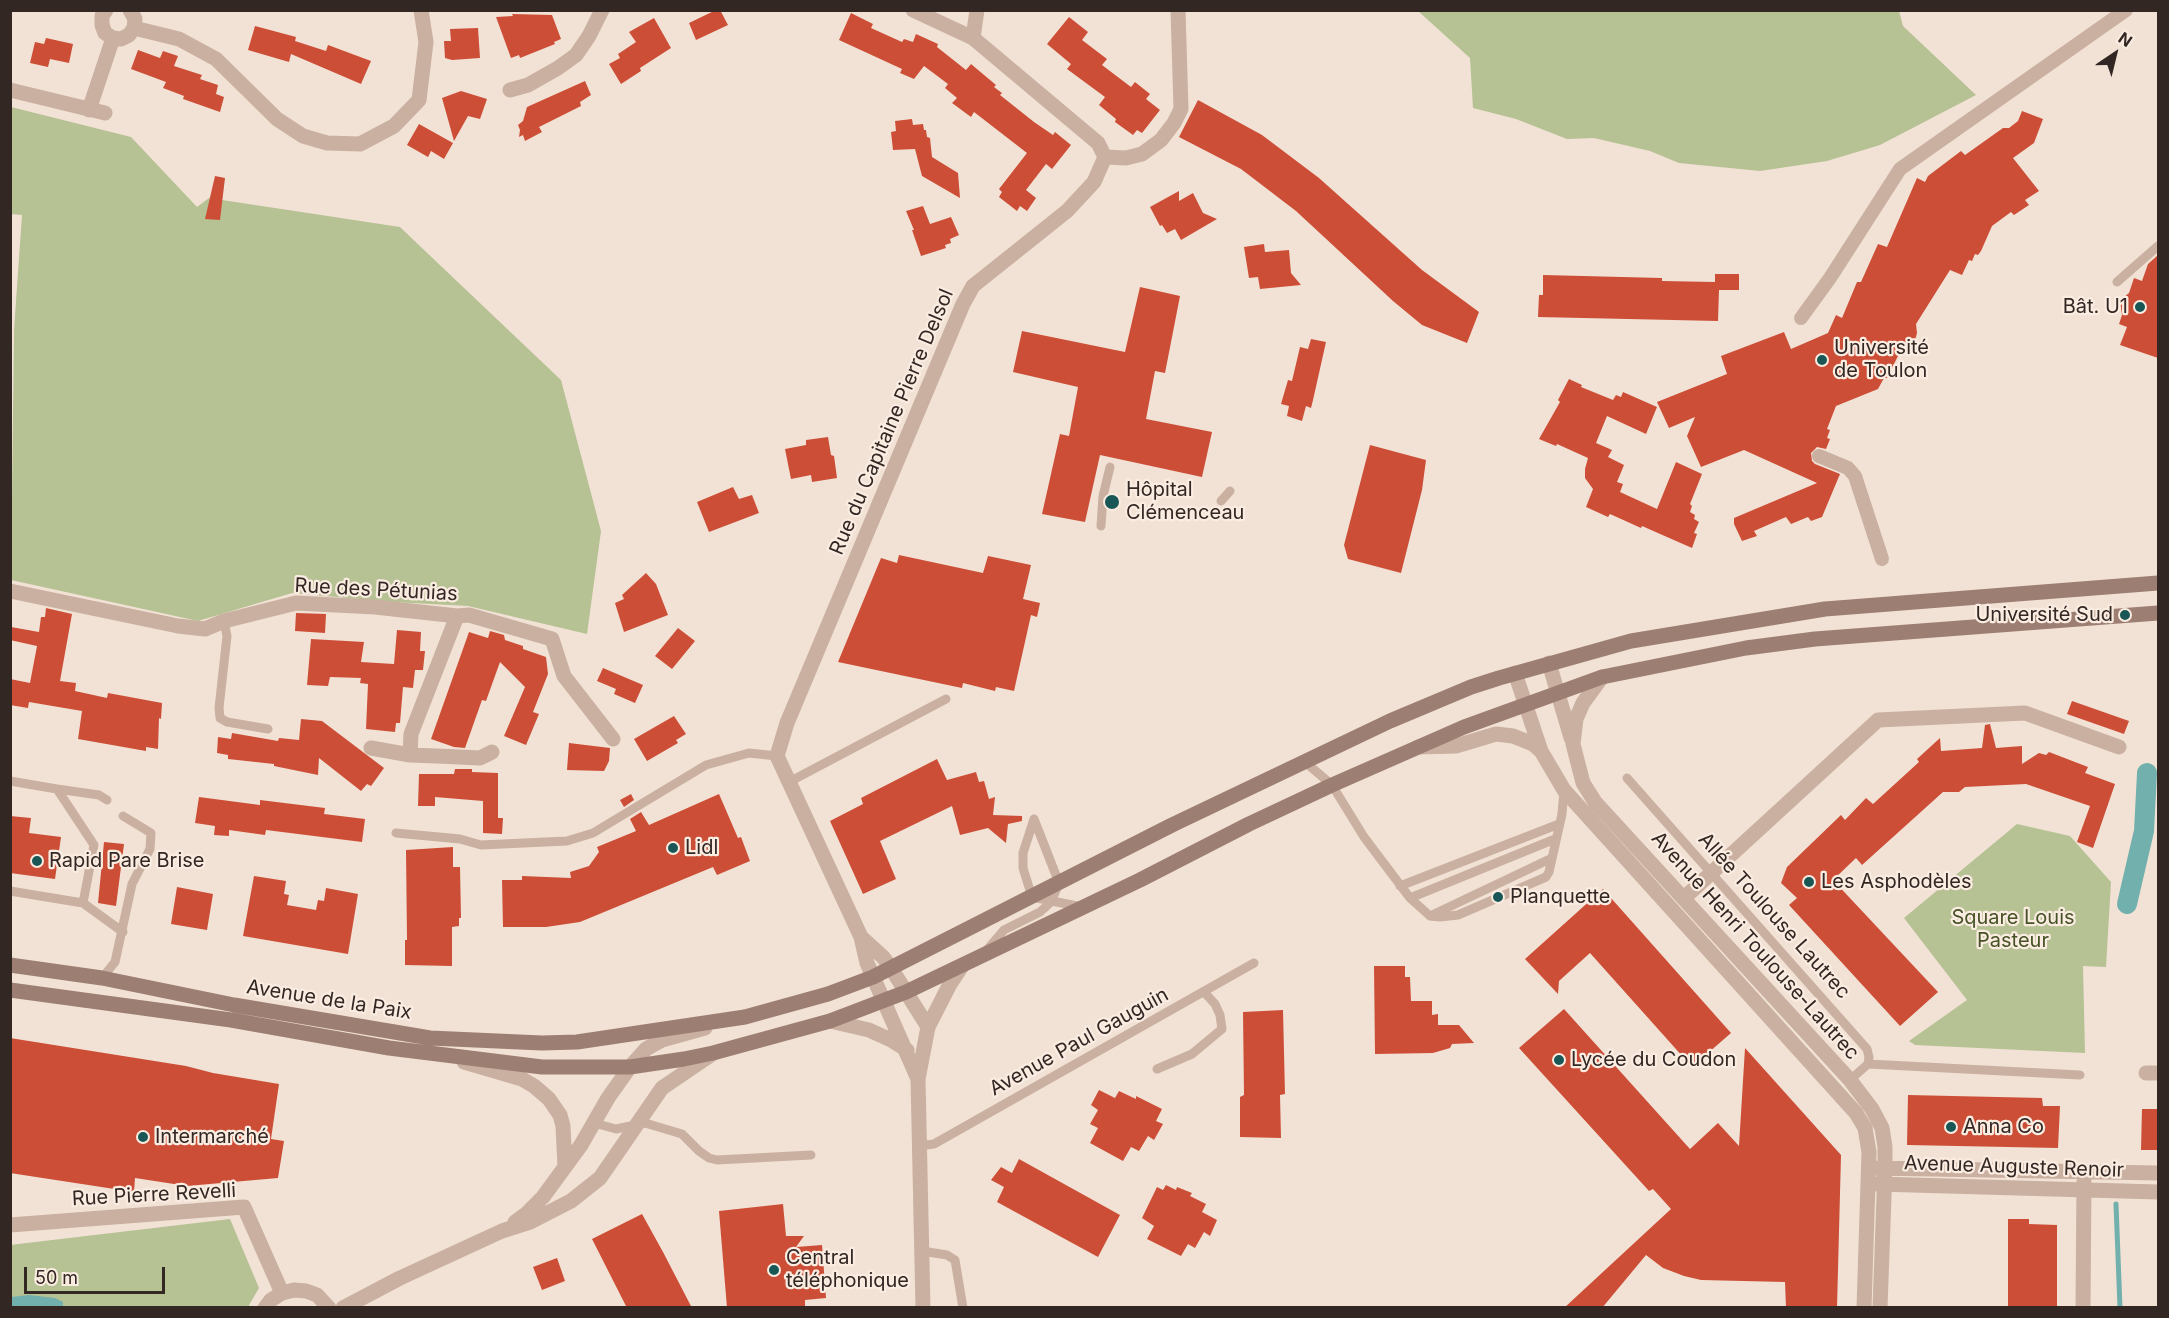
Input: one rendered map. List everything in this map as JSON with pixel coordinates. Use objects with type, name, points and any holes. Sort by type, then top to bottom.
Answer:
[{"type":"main road","name":"Avenue de la Paix","points":[[10,965],[102,978],[234,1005],[430,1038],[542,1043],[577,1042],[745,1017],[828,994],[873,977],[1172,825],[1390,721],[1471,687],[1515,673],[1631,641],[1825,609],[2158,583]]},
{"type":"main road","name":"Avenue de la Paix","points":[[10,990],[231,1020],[389,1048],[542,1067],[630,1067],[713,1053],[830,1021],[906,992],[1415,747],[1602,677],[1746,648],[1815,639],[2158,613]]},
{"type":"street","points":[[106,10],[102,16],[102,25],[106,35],[121,39],[129,35],[134,28],[135,19],[130,10]]},
{"type":"street","points":[[134,28],[179,39],[216,58],[277,119],[303,136],[327,143],[360,144],[394,126],[419,100],[426,42],[421,10]]},
{"type":"street","points":[[510,90],[528,85],[576,55],[602,10]]},
{"type":"street","points":[[913,10],[973,38],[1098,143],[1105,157],[1126,158],[1142,154],[1161,140],[1181,109],[1178,10]]},
{"type":"street","points":[[973,38],[977,10]]},
{"type":"street","points":[[1801,318],[1830,278],[1900,169],[2126,10]]},
{"type":"street","points":[[89,110],[112,38]]},
{"type":"street","points":[[10,90],[105,113]]},
{"type":"street","name":"Rue du Capitaine Pierre Delsol","points":[[777,756],[787,723],[963,304],[973,286],[1067,211],[1094,182],[1105,157]]},
{"type":"street","points":[[1819,456],[1848,468],[1855,476],[1882,559]]},
{"type":"street","name":"Rue des Pétunias","points":[[10,591],[178,626],[205,629],[224,621],[296,603],[375,607],[456,616],[469,615],[552,639],[564,676],[614,739]]},
{"type":"street","points":[[410,755],[411,734],[456,616]]},
{"type":"street","name":"Avenue Henri Toulouse-Lautrec","points":[[1549,663],[1583,783],[1595,802],[1850,1080],[1872,1109],[1882,1128],[1885,1147],[1885,1176],[1881,1308]]},
{"type":"street","name":"Avenue Henri Toulouse-Lautrec","points":[[1515,673],[1541,751],[1564,790],[1856,1113],[1865,1128],[1868,1139],[1868,1175],[1864,1308]]},
{"type":"street","name":"Avenue Henri Toulouse-Lautrec","points":[[1573,744],[1576,719],[1580,709],[1602,677]]},
{"type":"street","points":[[1684,898],[1878,720],[2025,713],[2119,747]]},
{"type":"street","points":[[1415,747],[1456,746],[1496,734],[1504,734],[1533,744],[1541,751]]},
{"type":"street","points":[[371,748],[410,755],[480,758],[492,752]]},
{"type":"street","points":[[777,756],[861,937],[867,963],[918,1079]]},
{"type":"street","points":[[861,937],[891,968],[928,1027]]},
{"type":"street","points":[[923,1308],[918,1079],[928,1027],[962,966]]},
{"type":"street","points":[[502,1231],[526,1214],[543,1197],[630,1067],[646,1049],[654,1043],[745,1017]]},
{"type":"street","points":[[830,1021],[869,1030],[906,1050]]},
{"type":"street","points":[[435,1053],[510,1075],[542,1092],[560,1114],[565,1139],[565,1167]]},
{"type":"street","points":[[343,1308],[400,1278],[502,1231],[530,1222],[571,1201],[600,1178],[662,1088],[713,1053]]},
{"type":"street","points":[[2083,1308],[2084,1172]]},
{"type":"street","name":"Avenue Auguste Renoir","points":[[1885,1176],[2084,1172],[2158,1173]]},
{"type":"street","name":"Avenue Auguste Renoir","points":[[1868,1175],[2083,1190],[2158,1192]]},
{"type":"street","name":"Rue Pierre Revelli","points":[[10,1225],[244,1207],[282,1293]]},
{"type":"street","points":[[265,1308],[271,1300],[282,1293],[294,1290],[317,1295],[329,1308]]},
{"type":"lane","points":[[2117,282],[2158,246]]},
{"type":"lane","points":[[1101,526],[1103,496],[1110,466]]},
{"type":"lane","points":[[1221,501],[1230,491]]},
{"type":"lane","points":[[224,621],[227,636],[219,708],[220,718],[227,722],[268,729]]},
{"type":"lane","points":[[789,782],[946,699]]},
{"type":"lane","points":[[396,833],[460,838],[482,845],[567,842],[593,833],[706,765],[749,753],[777,756]]},
{"type":"lane","points":[[1305,762],[1332,785],[1364,837],[1400,886],[1430,916],[1458,915],[1546,877],[1552,858],[1564,790]]},
{"type":"lane","name":"Allée Toulouse Lautrec","points":[[1627,778],[1867,1049],[1868,1064]]},
{"type":"lane","points":[[10,781],[99,795],[107,800]]},
{"type":"lane","points":[[57,789],[94,845],[83,903]]},
{"type":"lane","points":[[102,978],[115,962],[132,884],[150,849],[151,833],[123,816]]},
{"type":"lane","points":[[981,957],[1004,930],[1040,912],[1051,902],[1059,883],[1034,819],[1023,853],[1023,868],[1032,897],[1051,902],[1083,907]]},
{"type":"lane","points":[[1400,886],[1559,824]]},
{"type":"lane","points":[[1410,898],[1555,839]]},
{"type":"lane","points":[[1430,916],[1552,858]]},
{"type":"lane","points":[[10,891],[83,903],[123,932]]},
{"type":"lane","name":"Avenue Paul Gauguin","points":[[919,1146],[934,1144],[1254,963]]},
{"type":"lane","points":[[1157,1069],[1192,1054],[1222,1029],[1220,1015],[1215,1004],[1204,992]]},
{"type":"lane","points":[[1850,1080],[1868,1064],[2080,1075]]},
{"type":"lane","points":[[594,1123],[616,1128],[645,1123],[682,1134],[699,1151],[717,1160],[811,1155]]},
{"type":"lane","points":[[922,1251],[947,1255],[955,1260],[963,1308]]},
{"type":"green space","points":[[1418,11],[1899,11],[1903,26],[1976,95],[1880,145],[1827,161],[1760,171],[1679,163],[1650,151],[1594,138],[1567,139],[1516,119],[1473,108],[1470,58]]},
{"type":"green space","points":[[11,107],[131,137],[197,207],[209,198],[400,227],[561,380],[601,531],[587,634],[468,606],[292,593],[198,621],[11,580],[14,330],[22,215],[11,214]]},
{"type":"green space","name":"Square Louis Pasteur","points":[[2017,824],[2070,836],[2111,882],[2106,967],[2083,966],[2085,1053],[1915,1045],[1909,1041],[1967,1000],[1904,918]]},
{"type":"green space","points":[[230,1219],[259,1288],[248,1307],[11,1307],[10,1245]]},
{"type":"water","points":[[29,1295],[55,1298],[63,1302],[63,1307],[11,1307],[11,1297]]},
{"type":"building","points":[[720,10],[728,25],[696,40],[689,23]]},
{"type":"building","points":[[851,13],[873,24],[871,28],[902,42],[904,39],[913,42],[916,34],[938,44],[937,47],[966,70],[971,64],[996,85],[994,87],[1002,93],[1000,95],[1034,122],[1053,135],[1055,132],[1071,145],[1052,169],[1046,164],[1026,190],[1036,198],[1027,211],[1020,206],[1017,211],[999,197],[1002,192],[999,189],[1027,153],[974,112],[971,117],[952,103],[957,98],[945,88],[948,84],[924,66],[914,79],[900,73],[902,69],[839,40]]},
{"type":"building","points":[[512,14],[552,15],[561,39],[554,42],[555,44],[520,58],[519,55],[511,58],[496,17],[513,16]]},
{"type":"building","points":[[1069,17],[1088,32],[1082,40],[1107,59],[1102,65],[1131,87],[1135,82],[1150,94],[1146,99],[1160,110],[1142,133],[1137,130],[1133,135],[1115,122],[1116,119],[1099,105],[1105,97],[1067,69],[1071,64],[1047,44]]},
{"type":"building","points":[[654,18],[671,48],[640,68],[641,71],[621,84],[609,64],[620,58],[618,54],[636,42],[629,32]]},
{"type":"building","points":[[255,26],[296,37],[295,41],[326,51],[328,45],[371,61],[361,84],[291,54],[289,62],[248,50]]},
{"type":"building","points":[[478,28],[480,58],[452,60],[445,58],[444,41],[451,41],[450,29]]},
{"type":"building","points":[[46,38],[73,44],[69,63],[50,59],[48,67],[30,63],[35,42],[44,44]]},
{"type":"building","points":[[138,50],[160,58],[163,51],[178,56],[174,66],[202,75],[200,79],[218,85],[216,94],[224,97],[220,112],[183,99],[184,96],[163,88],[166,82],[131,69]]},
{"type":"building","points":[[585,81],[591,95],[580,102],[581,106],[539,127],[542,132],[525,141],[523,135],[519,137],[518,125],[523,121],[527,107]]},
{"type":"building","points":[[461,91],[487,99],[480,119],[468,116],[454,141],[442,98]]},
{"type":"building","points":[[1198,100],[1262,135],[1319,178],[1422,270],[1479,312],[1467,343],[1422,325],[1296,211],[1241,169],[1179,137]]},
{"type":"building","points":[[2022,111],[2043,119],[2034,143],[2013,158],[2039,191],[2025,200],[2029,205],[2014,215],[2011,212],[1992,226],[1981,251],[1978,255],[1975,254],[1972,261],[1969,260],[1962,275],[1950,270],[1916,324],[1917,333],[1914,344],[1898,356],[1887,378],[1884,378],[1878,389],[1836,406],[1827,429],[1830,430],[1827,438],[1830,439],[1826,449],[1817,447],[1811,453],[1815,464],[1840,474],[1822,517],[1811,521],[1808,517],[1791,524],[1786,517],[1754,531],[1757,536],[1742,541],[1734,524],[1734,518],[1817,483],[1744,450],[1701,467],[1687,436],[1695,417],[1669,428],[1657,402],[1727,374],[1721,356],[1784,332],[1791,349],[1828,333],[1836,315],[1842,318],[1857,282],[1861,282],[1878,244],[1887,247],[1917,178],[1925,182],[1928,176],[1961,151],[1965,155],[2003,128],[2009,128],[2018,121]]},
{"type":"building","points":[[912,119],[913,125],[923,124],[927,137],[930,138],[932,157],[958,173],[960,198],[922,176],[915,149],[893,150],[891,132],[896,131],[895,121]]},
{"type":"building","points":[[419,124],[453,143],[444,159],[431,151],[428,157],[407,145]]},
{"type":"building","points":[[215,176],[225,178],[220,220],[205,219]]},
{"type":"building","points":[[1179,191],[1179,201],[1193,193],[1203,213],[1217,219],[1181,240],[1175,229],[1167,233],[1162,225],[1160,226],[1150,207]]},
{"type":"building","points":[[923,206],[930,224],[951,217],[959,235],[950,239],[951,243],[945,245],[946,248],[921,256],[906,211]]},
{"type":"building","points":[[1264,244],[1265,252],[1289,250],[1291,273],[1301,285],[1260,289],[1258,277],[1249,278],[1244,247]]},
{"type":"building","name":"Bât. U1","points":[[2158,255],[2158,358],[2120,345],[2127,327],[2119,324],[2122,315],[2120,300],[2129,293],[2134,278],[2142,281],[2148,264]]},
{"type":"building","points":[[1715,274],[1739,274],[1739,290],[1719,290],[1718,321],[1538,317],[1539,295],[1543,295],[1543,275],[1662,278],[1662,281],[1715,282]]},
{"type":"building","points":[[1140,287],[1180,296],[1165,373],[1155,371],[1146,419],[1212,432],[1202,477],[1100,455],[1085,522],[1042,514],[1060,434],[1069,436],[1078,387],[1013,372],[1022,331],[1125,352]]},
{"type":"building","points":[[1311,339],[1326,342],[1311,408],[1306,406],[1302,421],[1287,416],[1289,406],[1281,404],[1288,380],[1292,381],[1300,347],[1308,349]]},
{"type":"building","points":[[1569,379],[1582,385],[1581,387],[1613,400],[1616,395],[1621,397],[1623,392],[1657,407],[1646,434],[1607,416],[1596,443],[1612,450],[1608,457],[1624,465],[1617,482],[1623,484],[1620,492],[1657,509],[1676,462],[1702,474],[1690,504],[1692,506],[1690,512],[1699,522],[1694,533],[1697,534],[1692,548],[1642,526],[1641,528],[1610,514],[1608,517],[1586,507],[1593,489],[1585,478],[1588,458],[1557,444],[1556,446],[1539,439],[1560,402],[1558,400]]},
{"type":"building","points":[[828,437],[837,478],[812,482],[811,475],[791,479],[785,449],[806,445],[806,440]]},
{"type":"building","points":[[1370,445],[1426,460],[1422,490],[1401,573],[1348,559],[1344,545]]},
{"type":"building","points":[[733,487],[739,499],[752,495],[759,513],[709,532],[697,502]]},
{"type":"building","points":[[899,555],[983,573],[988,556],[1031,565],[1023,599],[1040,603],[1037,617],[1031,615],[1014,691],[996,687],[995,691],[963,683],[962,688],[838,662],[881,558],[897,563]]},
{"type":"building","points":[[646,573],[656,584],[668,615],[624,632],[615,603],[624,599],[622,595]]},
{"type":"building","points":[[46,608],[72,614],[60,681],[76,683],[75,691],[107,698],[108,693],[162,703],[158,749],[146,747],[146,751],[78,739],[82,711],[29,702],[28,708],[10,705],[10,679],[30,683],[37,646],[10,640],[11,627],[39,632],[41,617],[45,617]]},
{"type":"building","points":[[296,613],[326,614],[325,633],[295,631]]},
{"type":"building","points":[[678,628],[695,641],[672,669],[655,656]]},
{"type":"building","points":[[397,630],[421,632],[420,651],[425,651],[423,670],[415,670],[413,688],[403,687],[400,723],[396,723],[395,732],[366,729],[368,684],[360,683],[361,678],[330,677],[328,686],[307,685],[311,639],[364,642],[361,662],[394,664]]},
{"type":"building","points":[[490,631],[504,635],[505,640],[523,646],[523,649],[546,657],[548,674],[533,712],[539,714],[526,745],[504,736],[525,687],[500,662],[486,701],[482,700],[465,748],[454,747],[431,739],[469,632],[488,638]]},
{"type":"building","points":[[603,668],[643,685],[635,703],[614,694],[616,689],[597,681]]},
{"type":"building","points":[[2072,701],[2129,721],[2124,734],[2067,714]]},
{"type":"building","points":[[674,716],[686,734],[676,740],[678,743],[647,761],[634,739]]},
{"type":"building","points":[[301,719],[322,721],[384,768],[371,786],[367,784],[361,791],[319,758],[318,775],[274,766],[274,764],[228,759],[228,755],[217,753],[218,737],[231,739],[232,733],[278,741],[279,738],[299,740]]},
{"type":"building","name":"Les Asphodèles","points":[[1990,724],[1996,748],[2022,746],[2022,764],[2039,753],[2046,755],[2049,752],[2088,767],[2085,773],[2115,784],[2093,848],[2077,842],[2090,806],[2026,784],[1965,787],[1959,792],[1943,792],[1862,865],[1856,858],[1833,880],[1938,992],[1900,1026],[1789,905],[1797,898],[1781,883],[1787,867],[1841,815],[1845,820],[1866,798],[1873,804],[1919,762],[1917,759],[1940,738],[1941,751],[1982,748],[1985,725]]},
{"type":"building","points":[[569,743],[610,748],[609,761],[604,771],[567,770]]},
{"type":"building","points":[[937,759],[947,780],[976,772],[979,782],[984,781],[989,799],[995,797],[993,815],[1022,816],[1022,821],[1008,824],[1006,843],[988,828],[960,835],[952,806],[880,841],[896,879],[863,894],[830,821],[863,804],[861,798]]},
{"type":"building","points":[[455,769],[498,773],[498,818],[503,818],[502,834],[483,833],[483,801],[435,797],[435,806],[418,806],[419,774],[454,774]]},
{"type":"building","points":[[631,794],[634,800],[624,807],[620,800]]},
{"type":"building","points":[[719,794],[738,838],[741,837],[750,861],[717,875],[713,867],[580,922],[546,927],[503,927],[502,880],[522,880],[522,876],[571,878],[570,872],[589,866],[599,852],[597,847],[636,831],[630,819],[641,812],[649,825]]},
{"type":"building","points":[[199,797],[260,805],[260,800],[325,808],[324,814],[365,819],[362,842],[266,830],[265,835],[229,830],[229,836],[214,835],[215,826],[195,823]]},
{"type":"building","points":[[10,816],[31,818],[29,833],[61,837],[55,879],[10,873]]},
{"type":"building","points":[[104,842],[124,844],[116,906],[98,903]]},
{"type":"building","points":[[453,847],[453,867],[460,867],[461,918],[459,918],[459,926],[452,927],[452,966],[405,965],[406,850]]},
{"type":"building","points":[[254,876],[286,881],[284,894],[289,895],[287,905],[316,910],[318,900],[324,901],[326,888],[358,894],[348,954],[243,936]]},
{"type":"building","points":[[177,887],[213,894],[207,930],[171,924]]},
{"type":"building","points":[[1603,889],[1731,1033],[1692,1067],[1590,953],[1559,981],[1558,994],[1525,959]]},
{"type":"building","points":[[1374,966],[1405,966],[1405,977],[1410,977],[1411,1001],[1432,1001],[1432,1015],[1438,1014],[1438,1025],[1459,1025],[1474,1043],[1452,1044],[1450,1048],[1433,1053],[1375,1054]]},
{"type":"building","points":[[1564,1009],[1690,1149],[1718,1123],[1739,1146],[1745,1048],[1841,1155],[1837,1308],[1786,1308],[1785,1282],[1701,1280],[1663,1268],[1646,1255],[1602,1308],[1564,1308],[1671,1209],[1653,1189],[1649,1191],[1519,1048]]},
{"type":"building","points":[[1283,1010],[1285,1094],[1280,1095],[1281,1138],[1240,1137],[1240,1097],[1244,1095],[1243,1012]]},
{"type":"building","points":[[10,1038],[186,1066],[279,1084],[271,1139],[284,1141],[278,1178],[187,1186],[135,1178],[134,1192],[10,1173]]},
{"type":"building","points":[[1099,1090],[1115,1098],[1119,1091],[1136,1099],[1136,1096],[1162,1109],[1156,1121],[1163,1124],[1154,1140],[1148,1136],[1139,1151],[1131,1147],[1123,1161],[1090,1143],[1098,1128],[1090,1124],[1098,1110],[1091,1105]]},
{"type":"building","points":[[1908,1095],[2042,1098],[2043,1106],[2060,1106],[2058,1148],[1907,1145]]},
{"type":"building","points":[[2142,1109],[2158,1109],[2158,1150],[2141,1150]]},
{"type":"building","points":[[1019,1159],[1120,1215],[1098,1257],[997,1202],[1004,1187],[991,1180],[1001,1167],[1012,1173]]},
{"type":"building","points":[[1166,1185],[1176,1190],[1177,1187],[1192,1193],[1190,1196],[1206,1204],[1202,1212],[1217,1220],[1210,1236],[1204,1232],[1195,1248],[1188,1244],[1181,1256],[1147,1239],[1154,1226],[1142,1218],[1157,1187],[1163,1190]]},
{"type":"building","name":"Central téléphonique","points":[[783,1204],[786,1236],[804,1236],[796,1247],[822,1245],[826,1298],[805,1300],[805,1308],[727,1308],[719,1211]]},
{"type":"building","points":[[642,1214],[692,1308],[627,1308],[592,1239]]},
{"type":"building","points":[[2008,1219],[2029,1219],[2029,1224],[2057,1225],[2057,1308],[2008,1308]]},
{"type":"building","points":[[557,1258],[565,1281],[542,1290],[533,1267]]},
{"type":"waterway","points":[[2127,904],[2144,831],[2147,773]]},
{"type":"waterway","points":[[2116,1204],[2120,1308]]},
{"type":"place","name":"Bât. U1","points":[[2140,307]]},
{"type":"place","name":"Université de Toulon","points":[[1822,360]]},
{"type":"place","name":"Hôpital Clémenceau","points":[[1112,502]]},
{"type":"place","name":"Université Sud","points":[[2125,615]]},
{"type":"place","name":"Lidl","points":[[673,848]]},
{"type":"place","name":"Rapid Pare Brise","points":[[37,861]]},
{"type":"place","name":"Les Asphodèles","points":[[1809,882]]},
{"type":"place","name":"Planquette","points":[[1498,897]]},
{"type":"place","name":"Lycée du Coudon","points":[[1559,1060]]},
{"type":"place","name":"Anna Co","points":[[1951,1127]]},
{"type":"place","name":"Intermarché","points":[[143,1137]]},
{"type":"place","name":"Central téléphonique","points":[[774,1270]]}]
